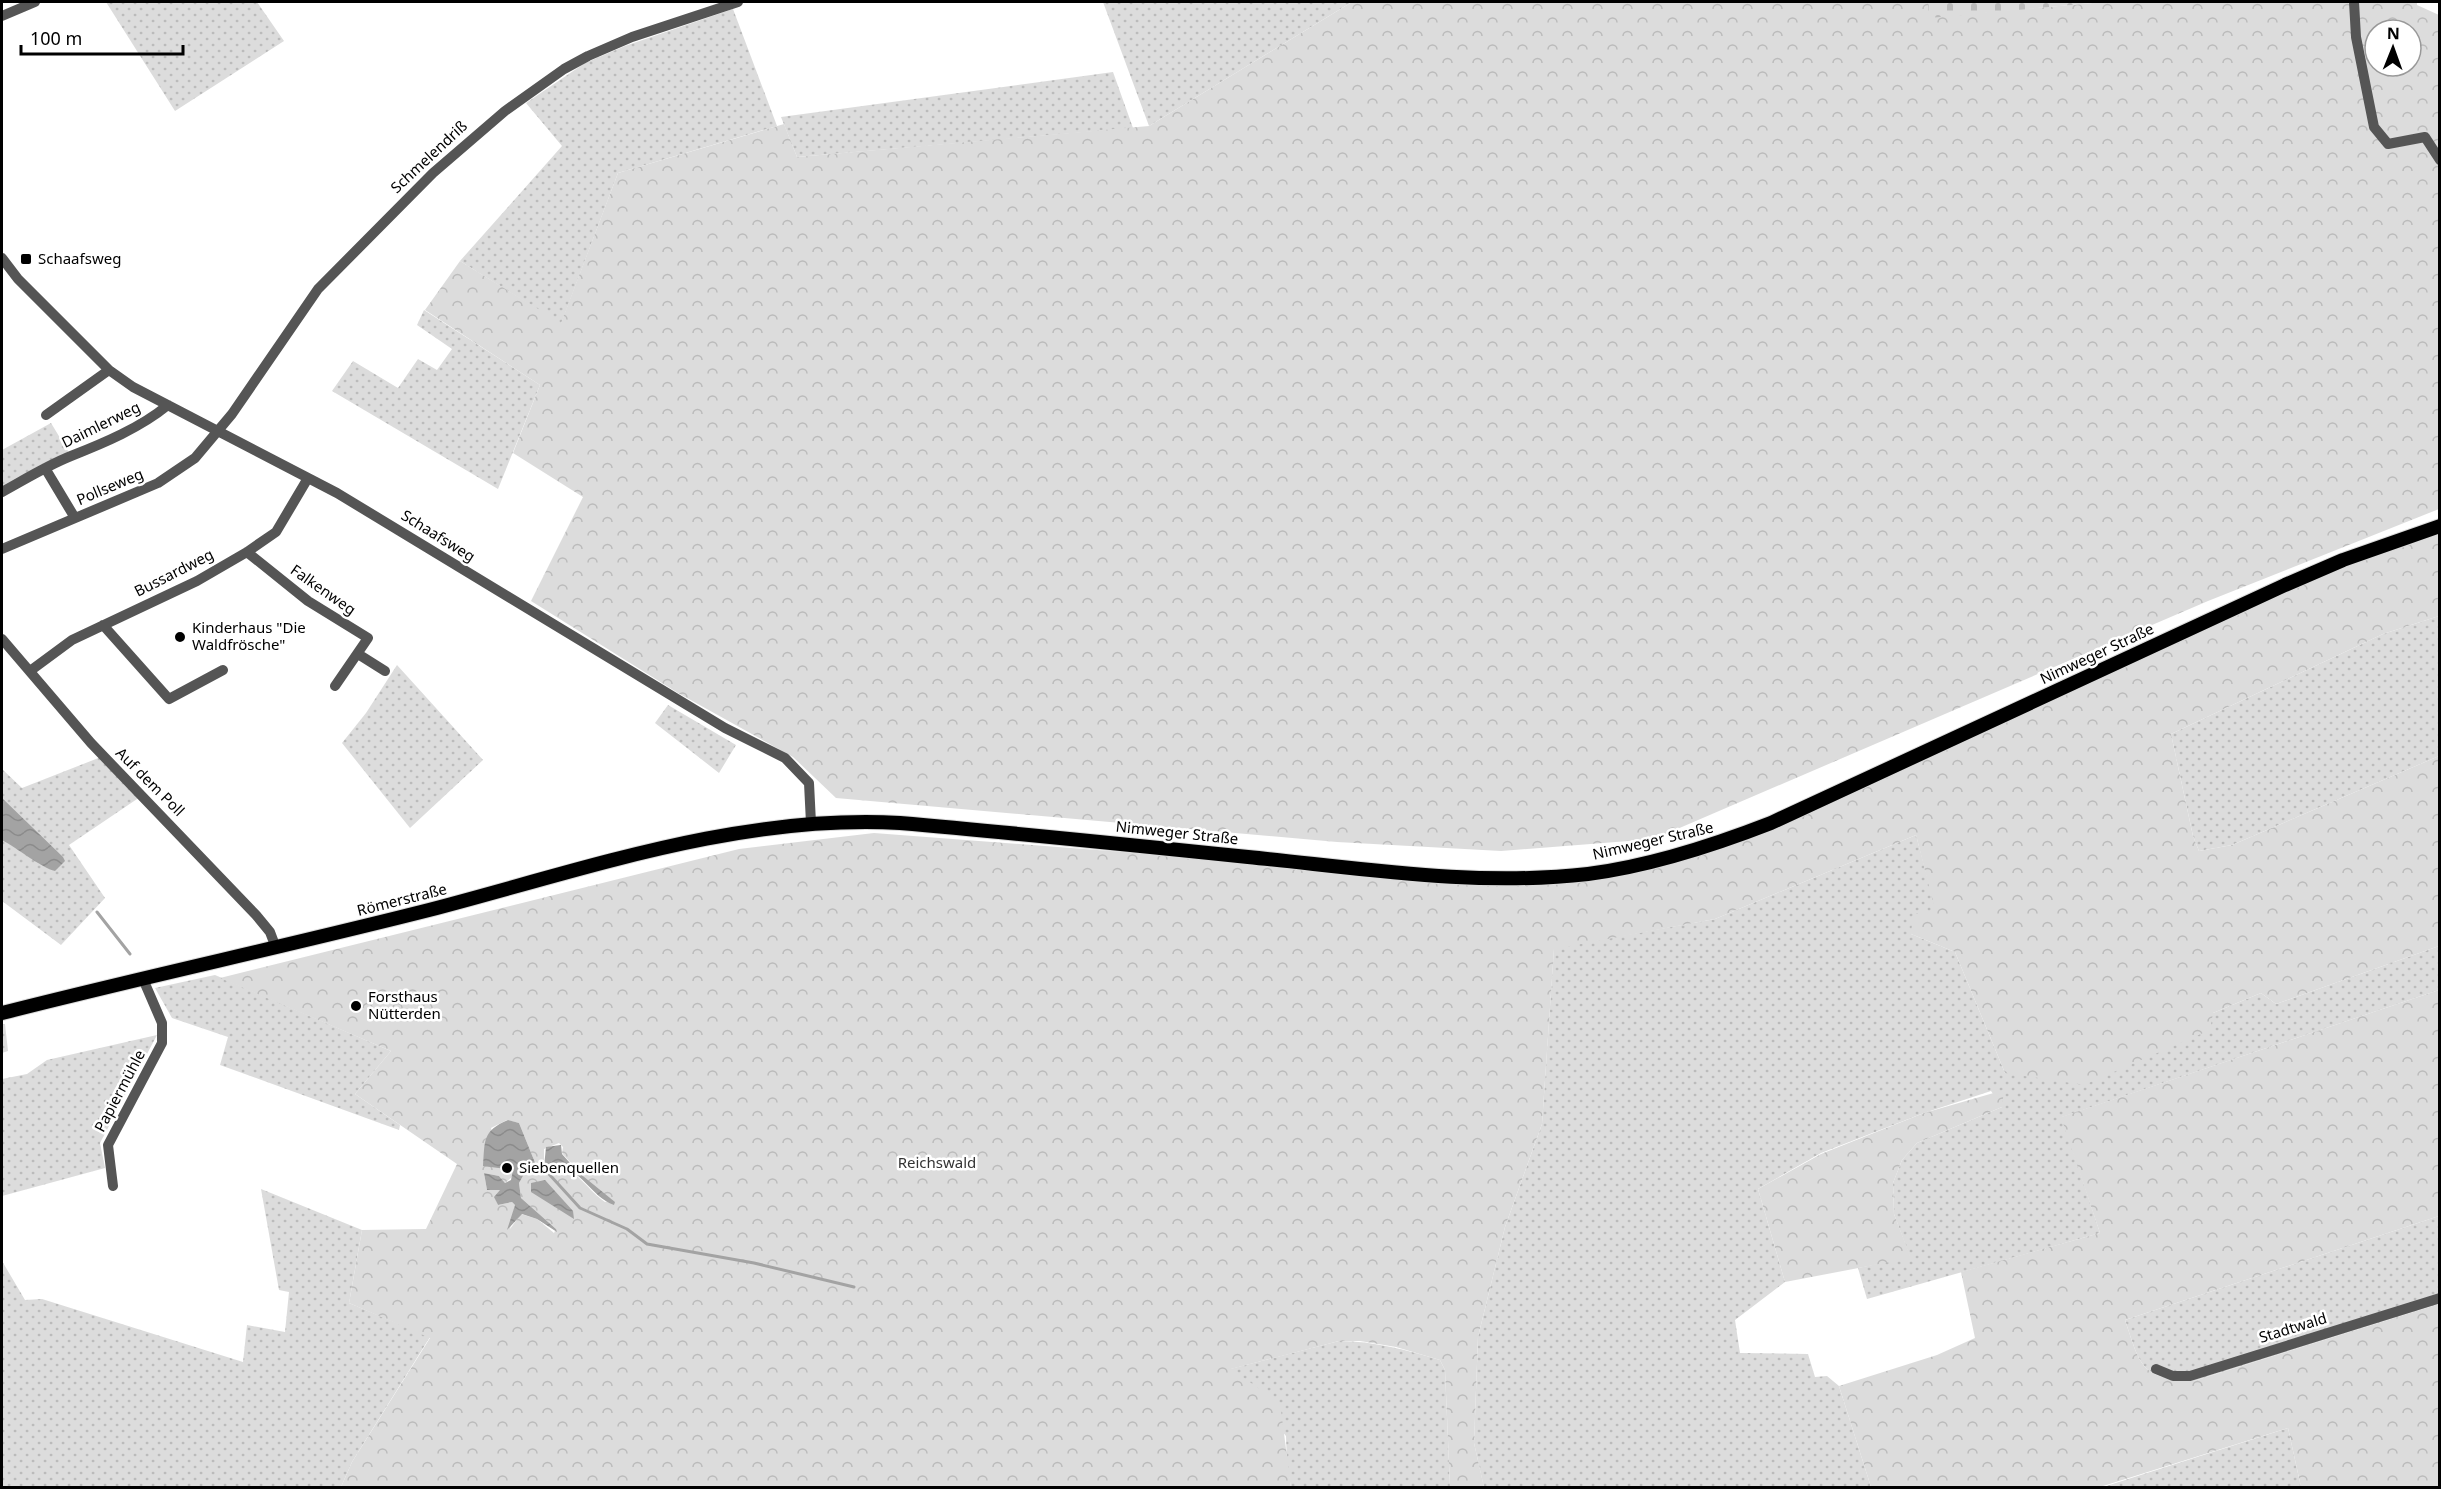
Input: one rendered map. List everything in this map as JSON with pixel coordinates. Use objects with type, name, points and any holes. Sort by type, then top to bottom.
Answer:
[{"type":"main road","name":"Nimweger Straße","points":[[811,823],[900,823],[1372,870],[1482,878],[1551,877],[1623,868],[1693,851],[1771,823],[2285,585],[2343,560],[2439,526]]},
{"type":"main road","name":"Römerstraße","points":[[2,1013],[276,948],[691,842],[754,829],[811,823]]},
{"type":"street","points":[[2,16],[35,2]]},
{"type":"street","name":"Schmelendriß","points":[[216,432],[232,414],[318,289],[385,219],[477,133],[530,92],[588,56],[632,37],[738,2]]},
{"type":"street","points":[[2355,2],[2356,37],[2374,127],[2388,144],[2425,137],[2439,160]]},
{"type":"street","name":"Schaafsweg","points":[[3,263],[109,370],[216,432],[308,478],[407,534],[576,640],[725,728],[785,758],[809,783],[811,823]]},
{"type":"street","points":[[46,415],[109,370]]},
{"type":"street","name":"Daimlerweg","points":[[2,492],[45,468],[116,436],[155,415],[168,405]]},
{"type":"street","name":"Pollseweg","points":[[2,549],[158,483],[181,470],[195,458],[216,432]]},
{"type":"street","points":[[45,468],[75,518]]},
{"type":"street","name":"Bussardweg","points":[[30,671],[72,640],[197,581],[276,532],[308,478]]},
{"type":"street","name":"Falkenweg","points":[[247,552],[308,601],[368,638],[358,654]]},
{"type":"street","points":[[104,625],[169,699],[223,670]]},
{"type":"street","name":"Auf dem Poll","points":[[2,639],[91,743],[256,915],[270,932],[276,948]]},
{"type":"street","points":[[335,686],[358,654],[385,671]]},
{"type":"street","name":"Papiermühle","points":[[113,1186],[108,1145],[162,1042],[162,1023],[143,979]]},
{"type":"street","name":"Stadtwald","points":[[2156,1369],[2173,1376],[2190,1376],[2439,1298]]},
{"type":"green space","points":[[106,2],[257,2],[284,41],[175,111]]},
{"type":"green space","points":[[1103,2],[1352,2],[1149,126]]},
{"type":"green space","points":[[1352,2],[1928,2],[1930,17],[2104,2],[2417,2],[2417,5],[2439,15],[2439,509],[2208,601],[1654,839],[1501,851],[1337,842],[836,798],[793,757],[678,693],[531,601],[583,497],[513,453],[540,385],[425,310],[460,261],[561,323],[618,173],[784,124],[797,157],[1149,126]]},
{"type":"green space","points":[[1928,2],[2104,2],[1929,18]]},
{"type":"green space","points":[[733,9],[777,126],[618,173],[561,324],[460,261],[562,146],[526,103],[585,63],[625,46]]},
{"type":"green space","points":[[1113,72],[1133,128],[797,157],[781,117]]},
{"type":"green space","points":[[424,310],[540,385],[498,489],[332,391],[353,361],[398,388],[418,359],[437,370],[452,349],[417,325]]},
{"type":"green space","points":[[51,423],[71,456],[2,492],[2,450]]},
{"type":"green space","name":"Reichswald","points":[[2439,528],[2439,616],[2383,634],[2171,734],[2193,836],[2199,851],[2232,845],[2439,756],[2439,946],[2276,1004],[2261,993],[2213,1013],[2210,1030],[2084,1085],[2005,1073],[1955,952],[1911,934],[1913,914],[1935,910],[1916,835],[1715,919],[1554,949],[1542,1124],[1505,1227],[1478,1337],[1474,1443],[1484,1487],[1450,1487],[1445,1370],[1440,1360],[1396,1347],[1360,1341],[1339,1341],[1231,1369],[1280,1403],[1291,1487],[341,1487],[352,1462],[430,1338],[349,1303],[362,1230],[426,1229],[457,1164],[355,1094],[391,1051],[220,978],[739,849],[874,833],[1319,867],[1551,877],[1693,851],[2224,614]],"holes":[[[507,1120],[519,1123],[536,1165],[544,1167],[544,1149],[559,1143],[563,1147],[562,1153],[589,1184],[612,1200],[605,1202],[573,1173],[561,1166],[552,1168],[549,1174],[534,1175],[527,1169],[519,1183],[521,1198],[556,1229],[554,1233],[537,1219],[521,1214],[510,1229],[515,1205],[512,1202],[498,1205],[495,1198],[501,1190],[487,1190],[484,1173],[499,1176],[505,1183],[513,1176],[513,1170],[504,1169],[491,1128]]]},
{"type":"green space","points":[[2439,616],[2439,756],[2232,845],[2199,851],[2193,836],[2171,734],[2383,634]]},
{"type":"green space","points":[[397,665],[483,760],[410,828],[342,743],[366,713]]},
{"type":"green space","points":[[668,705],[736,745],[719,773],[655,723]]},
{"type":"green space","points":[[101,757],[140,797],[69,845],[105,898],[61,945],[2,901],[2,769],[22,788]]},
{"type":"green space","points":[[1916,835],[1936,910],[1911,934],[1955,952],[2005,1073],[2213,1013],[2261,993],[2276,1004],[2439,946],[2439,990],[2062,1117],[2100,1233],[1867,1299],[1858,1268],[1910,1257],[1894,1214],[1893,1183],[1902,1160],[1917,1143],[2002,1107],[1991,1091],[1924,1113],[1821,1153],[1758,1189],[1785,1282],[1735,1320],[1740,1353],[1808,1354],[1815,1377],[1827,1376],[1839,1386],[1871,1487],[1484,1488],[1474,1443],[1478,1337],[1505,1227],[1542,1124],[1554,948],[1715,919]]},
{"type":"green space","points":[[215,975],[391,1051],[355,1094],[400,1125],[399,1130],[220,1065],[228,1037],[172,1018],[155,988]]},
{"type":"green space","points":[[2439,990],[2439,1216],[2125,1320],[2135,1349],[2145,1367],[2163,1377],[2194,1381],[2439,1304],[2439,1487],[2301,1487],[2288,1428],[2100,1487],[1871,1487],[1839,1386],[1937,1355],[1975,1338],[1961,1272],[2100,1233],[2061,1117]]},
{"type":"green space","points":[[2,1024],[5,1024],[8,1051],[2,1053]]},
{"type":"green space","points":[[157,1035],[100,1143],[105,1168],[2,1196],[2,1079],[27,1074],[47,1060]]},
{"type":"green space","points":[[2004,1090],[2002,1107],[1917,1143],[1902,1160],[1893,1183],[1894,1214],[1911,1258],[1785,1282],[1758,1189],[1821,1154],[1924,1113]]},
{"type":"green space","points":[[261,1189],[362,1230],[349,1303],[430,1337],[352,1462],[341,1487],[2,1487],[2,1261],[25,1300],[42,1299],[243,1362],[247,1325],[285,1332],[289,1292],[279,1290]]},
{"type":"green space","points":[[2439,1216],[2439,1304],[2194,1381],[2163,1377],[2153,1373],[2145,1367],[2135,1349],[2125,1320]]},
{"type":"green space","points":[[1339,1341],[1377,1344],[1440,1360],[1445,1370],[1450,1487],[1291,1487],[1287,1466],[1286,1436],[1230,1369]]},
{"type":"green space","points":[[2288,1428],[2301,1487],[2100,1488]]},
{"type":"water","points":[[2,798],[63,857],[65,861],[55,871],[2,840]]},
{"type":"water","points":[[508,1120],[519,1123],[536,1165],[544,1167],[546,1147],[561,1145],[562,1154],[578,1172],[615,1202],[614,1205],[599,1196],[579,1176],[564,1167],[556,1165],[549,1174],[527,1169],[519,1183],[521,1198],[557,1232],[537,1219],[522,1214],[507,1230],[515,1205],[512,1202],[498,1205],[494,1197],[500,1190],[487,1190],[484,1173],[499,1176],[505,1183],[511,1180],[513,1170],[483,1166],[486,1138],[493,1128]]},
{"type":"water","points":[[545,1180],[573,1211],[574,1219],[531,1192],[531,1183]]},
{"type":"waterway","points":[[97,912],[130,954]]},
{"type":"waterway","points":[[549,1174],[580,1208],[627,1229],[647,1244],[754,1263],[854,1287]]},
{"type":"place","name":"Schaafsweg","points":[[26,259]]},
{"type":"place","name":"Kinderhaus \"Die Waldfrösche\"","points":[[180,637]]},
{"type":"place","name":"Forsthaus Nütterden","points":[[356,1006]]},
{"type":"place","name":"Siebenquellen","points":[[507,1168]]}]
